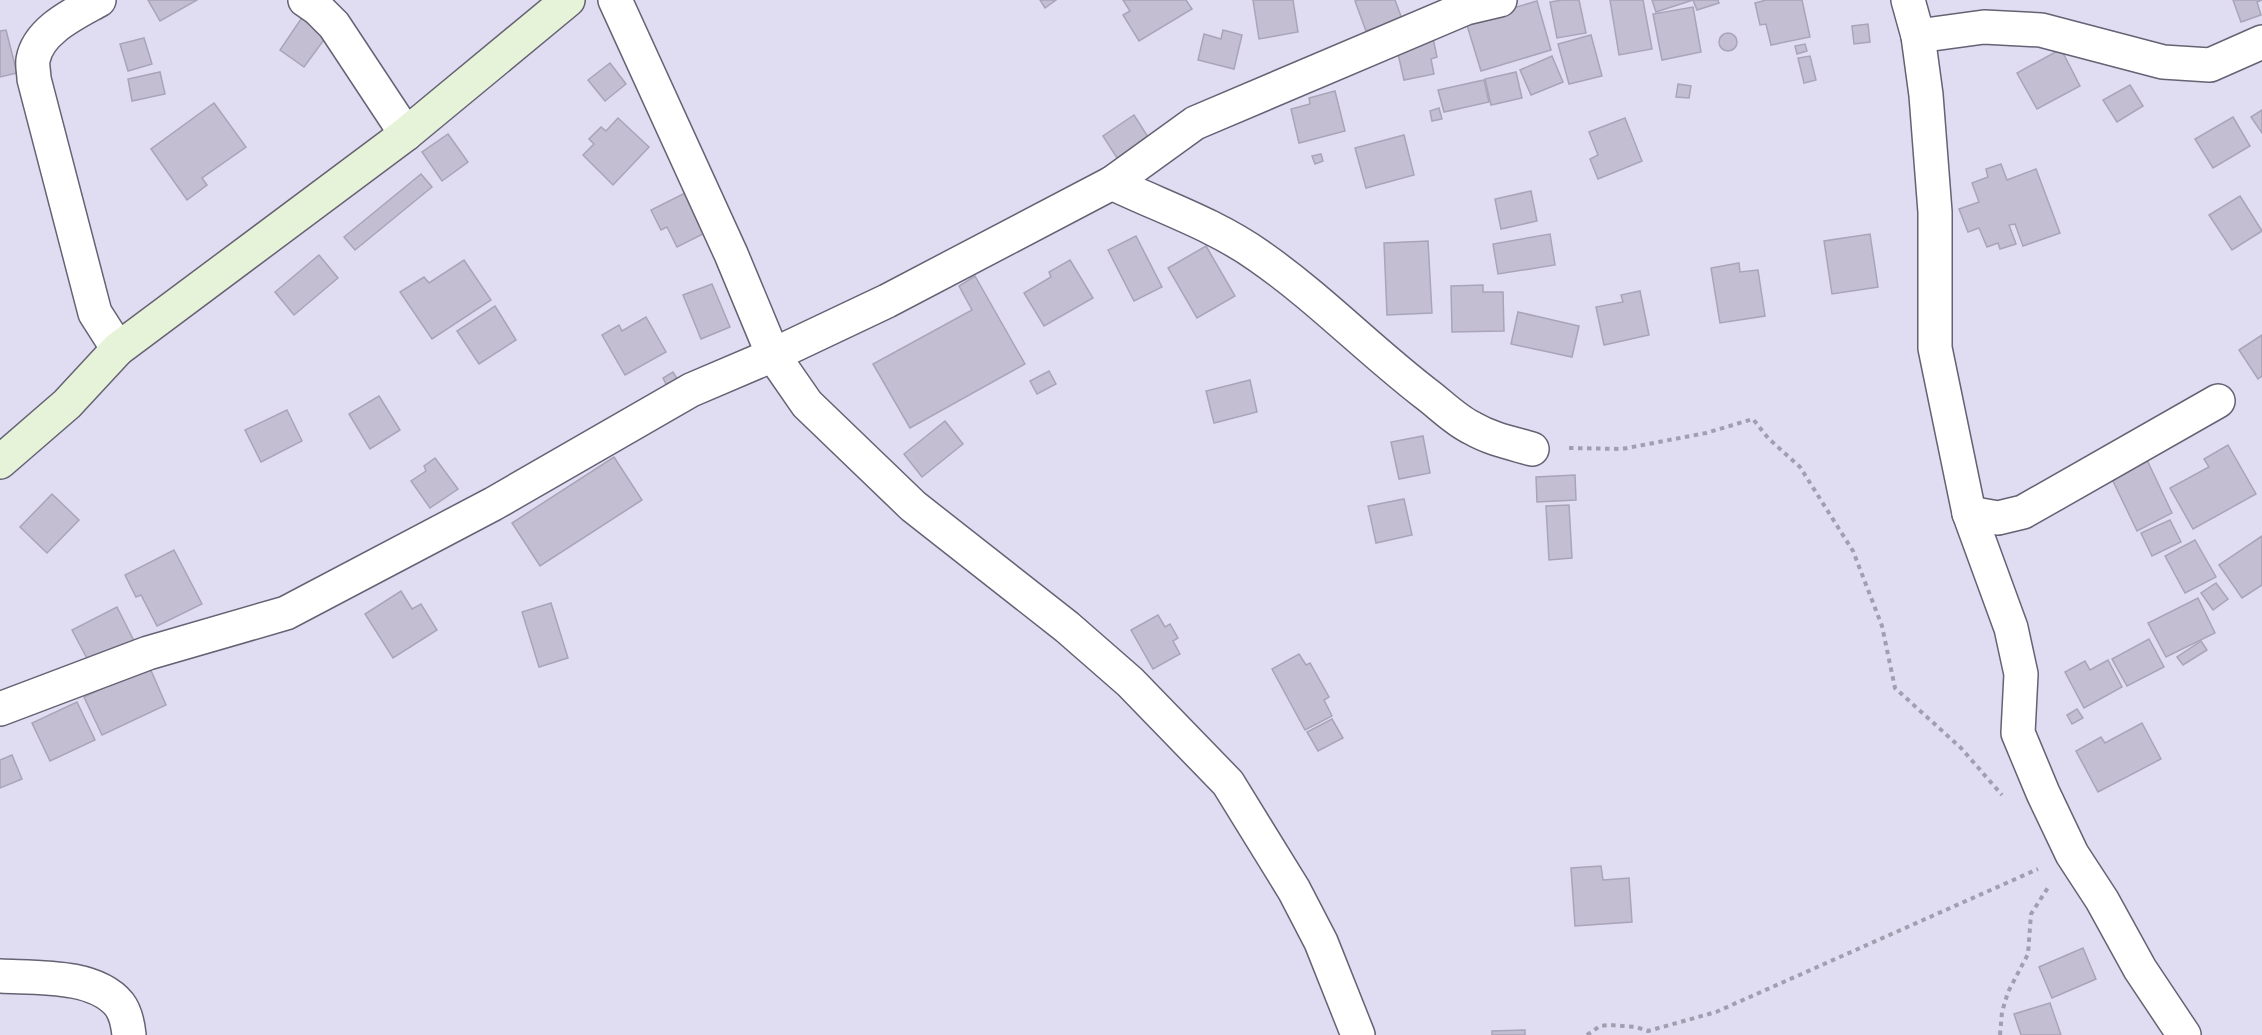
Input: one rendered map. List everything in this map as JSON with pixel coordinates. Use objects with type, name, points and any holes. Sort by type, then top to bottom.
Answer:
[{"type":"street","points":[[99,0],[65,20],[40,42],[33,59],[34,79],[95,313],[118,349]]},
{"type":"street","points":[[305,0],[334,25],[406,134]]},
{"type":"street","points":[[0,462],[67,404],[118,349],[406,134],[568,0]]},
{"type":"street","points":[[615,0],[731,254],[772,355],[807,404],[913,506],[1067,627],[1130,682],[1228,783],[1294,890],[1321,942],[1358,1035]]},
{"type":"street","points":[[0,709],[148,653],[286,613],[493,504],[691,390],[887,301],[1112,183],[1195,123],[1462,4],[1500,0]]},
{"type":"street","points":[[1908,0],[1918,36],[1926,95],[1935,212],[1935,348],[1970,513],[2012,628],[2021,674],[2018,733],[2072,854],[2102,900],[2140,969],[2184,1035]]},
{"type":"street","points":[[1918,36],[1984,27],[2041,30],[2163,62],[2210,65],[2262,42]]},
{"type":"street","points":[[1112,183],[1158,205],[1196,219],[1259,255],[1321,304],[1383,361],[1470,428],[1496,440],[1532,448]]},
{"type":"street","points":[[1970,513],[1998,518],[2023,512],[2218,401]]},
{"type":"street","points":[[0,976],[65,980],[95,987],[121,1005],[129,1035]]},
{"type":"path","points":[[1532,448],[1622,449],[1706,433],[1753,419],[1768,438],[1800,467],[1853,551],[1882,626],[1895,688],[1961,748],[2004,798]]},
{"type":"path","points":[[1587,1035],[1600,1026],[1610,1025],[1636,1027],[1648,1031],[1716,1012],[2072,854]]},
{"type":"path","points":[[2000,1035],[2002,1012],[2008,992],[2028,954],[2031,915],[2072,854]]},
{"type":"building","points":[[148,0],[197,0],[160,21]]},
{"type":"building","points":[[1040,0],[1056,0],[1045,8]]},
{"type":"building","points":[[1123,0],[1186,0],[1192,9],[1139,41],[1123,15],[1130,11]]},
{"type":"building","points":[[1253,0],[1293,0],[1298,32],[1259,39]]},
{"type":"building","points":[[1395,0],[1402,19],[1366,31],[1355,1]]},
{"type":"building","points":[[1579,0],[1586,33],[1557,38],[1550,2]]},
{"type":"building","points":[[1610,0],[1643,0],[1652,49],[1619,55]]},
{"type":"building","points":[[1652,0],[1693,0],[1656,12]]},
{"type":"building","points":[[1693,0],[1718,0],[1719,3],[1697,10]]},
{"type":"building","points":[[1766,0],[1802,0],[1810,37],[1771,45],[1766,24],[1760,25],[1755,3]]},
{"type":"building","points":[[2233,0],[2262,0],[2257,2],[2261,15],[2241,22]]},
{"type":"building","points":[[1537,1],[1551,50],[1481,71],[1466,22]]},
{"type":"building","points":[[1693,7],[1701,52],[1662,60],[1653,14]]},
{"type":"building","points":[[303,16],[329,33],[304,67],[280,50]]},
{"type":"building","points":[[1868,24],[1870,42],[1854,44],[1852,26]]},
{"type":"building","points":[[6,30],[17,73],[0,77],[0,31]]},
{"type":"building","points":[[1223,30],[1242,35],[1234,69],[1198,60],[1204,34],[1221,39]]},
{"type":"building","points":[[1724,33],[1732,33],[1737,38],[1735,49],[1724,51],[1719,46],[1719,38]]},
{"type":"building","points":[[1591,35],[1602,76],[1569,84],[1558,44]]},
{"type":"building","points":[[144,38],[152,64],[128,71],[120,44]]},
{"type":"building","points":[[1433,38],[1437,57],[1431,59],[1434,74],[1404,80],[1396,45]]},
{"type":"building","points":[[1805,44],[1807,51],[1797,54],[1795,46]]},
{"type":"building","points":[[2061,49],[2080,86],[2037,109],[2017,73]]},
{"type":"building","points":[[1552,56],[1563,82],[1531,95],[1520,70]]},
{"type":"building","points":[[1810,56],[1816,80],[1804,83],[1798,58]]},
{"type":"building","points":[[610,63],[626,84],[605,101],[588,80]]},
{"type":"building","points":[[160,72],[165,94],[132,101],[128,79]]},
{"type":"building","points":[[1516,72],[1522,98],[1491,105],[1485,79]]},
{"type":"building","points":[[1484,80],[1489,102],[1444,112],[1438,90]]},
{"type":"building","points":[[1678,84],[1691,86],[1689,98],[1676,97]]},
{"type":"building","points":[[2130,85],[2143,106],[2117,122],[2103,100]]},
{"type":"building","points":[[1335,91],[1345,131],[1299,143],[1291,109],[1310,104],[1309,98]]},
{"type":"building","points":[[214,103],[246,147],[202,178],[207,185],[187,200],[151,149]]},
{"type":"building","points":[[1439,108],[1442,119],[1432,121],[1430,111]]},
{"type":"building","points":[[2262,110],[2262,133],[2251,117]]},
{"type":"building","points":[[1134,115],[1148,137],[1117,158],[1103,136]]},
{"type":"building","points":[[2233,117],[2250,146],[2213,168],[2195,139]]},
{"type":"building","points":[[618,118],[649,147],[613,185],[583,155],[594,144],[589,139],[601,127],[606,131]]},
{"type":"building","points":[[1625,118],[1642,161],[1598,179],[1590,159],[1598,155],[1589,132]]},
{"type":"building","points":[[448,134],[468,162],[442,181],[422,152]]},
{"type":"building","points":[[1404,135],[1414,175],[1366,188],[1355,148]]},
{"type":"building","points":[[1321,154],[1323,161],[1315,164],[1312,156]]},
{"type":"building","points":[[2001,164],[2007,180],[2036,169],[2060,233],[2023,246],[2015,224],[2009,225],[2016,244],[2000,249],[1998,243],[1987,247],[1979,228],[1968,232],[1959,209],[1979,202],[1972,183],[1988,177],[1986,169]]},
{"type":"building","points":[[421,174],[432,187],[355,250],[344,237]]},
{"type":"building","points":[[1531,191],[1537,221],[1501,229],[1495,199]]},
{"type":"building","points":[[687,192],[707,232],[677,247],[667,227],[661,230],[651,210]]},
{"type":"building","points":[[2240,196],[2262,231],[2232,250],[2209,215]]},
{"type":"building","points":[[1550,234],[1555,265],[1498,274],[1493,244]]},
{"type":"building","points":[[1870,234],[1878,287],[1832,294],[1824,241]]},
{"type":"building","points":[[1136,236],[1162,287],[1134,301],[1108,250]]},
{"type":"building","points":[[1428,241],[1432,313],[1387,315],[1384,243]]},
{"type":"building","points":[[1206,246],[1235,296],[1197,318],[1168,268]]},
{"type":"building","points":[[319,255],[338,278],[294,315],[275,292]]},
{"type":"building","points":[[464,260],[491,300],[432,339],[400,292],[424,277],[429,283]]},
{"type":"building","points":[[1070,260],[1093,298],[1044,326],[1024,293],[1051,277],[1049,272]]},
{"type":"building","points":[[1739,263],[1740,272],[1758,270],[1765,316],[1720,323],[1711,268]]},
{"type":"building","points":[[975,276],[1025,364],[910,428],[873,364],[972,310],[959,286]]},
{"type":"building","points":[[712,284],[730,327],[701,339],[683,295]]},
{"type":"building","points":[[1483,285],[1483,292],[1503,292],[1504,331],[1452,332],[1451,286]]},
{"type":"building","points":[[1640,291],[1649,335],[1604,345],[1596,307],[1623,302],[1621,295]]},
{"type":"building","points":[[495,306],[516,340],[479,364],[457,331]]},
{"type":"building","points":[[1518,312],[1579,326],[1572,357],[1511,344]]},
{"type":"building","points":[[646,317],[666,352],[625,375],[602,335],[619,325],[622,331]]},
{"type":"building","points":[[2262,335],[2262,376],[2258,379],[2239,350]]},
{"type":"building","points":[[1049,371],[1056,384],[1037,394],[1030,381]]},
{"type":"building","points":[[673,372],[679,382],[668,388],[663,378]]},
{"type":"building","points":[[1250,380],[1257,412],[1214,423],[1206,391]]},
{"type":"building","points":[[379,396],[400,430],[370,449],[349,414]]},
{"type":"building","points":[[287,410],[302,441],[261,462],[245,430]]},
{"type":"building","points":[[945,421],[963,444],[922,477],[904,454]]},
{"type":"building","points":[[1423,436],[1430,473],[1399,479],[1391,442]]},
{"type":"building","points":[[2228,445],[2256,494],[2193,529],[2170,488],[2209,467],[2204,459]]},
{"type":"building","points":[[614,457],[642,500],[540,566],[512,523]]},
{"type":"building","points":[[435,458],[458,489],[430,508],[411,481],[426,471],[424,466]]},
{"type":"building","points":[[2147,460],[2172,513],[2137,531],[2111,477]]},
{"type":"building","points":[[1575,475],[1576,500],[1537,502],[1536,477]]},
{"type":"building","points":[[52,494],[79,520],[47,553],[20,527]]},
{"type":"building","points":[[1404,499],[1412,535],[1376,543],[1368,506]]},
{"type":"building","points":[[1569,505],[1572,558],[1549,560],[1546,506]]},
{"type":"building","points":[[2170,520],[2181,542],[2152,556],[2141,533]]},
{"type":"building","points":[[2262,536],[2262,585],[2242,598],[2219,565]]},
{"type":"building","points":[[2195,540],[2216,577],[2185,593],[2165,556]]},
{"type":"building","points":[[174,550],[202,604],[157,626],[141,595],[136,597],[125,575]]},
{"type":"building","points":[[2216,583],[2228,599],[2213,610],[2201,593]]},
{"type":"building","points":[[401,591],[412,609],[421,604],[437,630],[393,658],[365,614]]},
{"type":"building","points":[[2198,598],[2215,633],[2166,657],[2148,623]]},
{"type":"building","points":[[551,603],[568,658],[539,667],[522,612]]},
{"type":"building","points":[[117,607],[135,643],[91,666],[72,630]]},
{"type":"building","points":[[1158,615],[1165,627],[1170,624],[1178,638],[1173,641],[1180,654],[1153,669],[1131,630]]},
{"type":"building","points":[[2149,639],[2164,667],[2127,686],[2112,659]]},
{"type":"building","points":[[2201,641],[2207,650],[2183,665],[2177,657]]},
{"type":"building","points":[[1299,654],[1306,665],[1310,663],[1329,697],[1324,700],[1332,716],[1305,730],[1272,669]]},
{"type":"building","points":[[2108,660],[2122,687],[2084,708],[2065,672],[2085,661],[2090,670]]},
{"type":"building","points":[[149,666],[166,705],[102,735],[84,697]]},
{"type":"building","points":[[77,702],[95,740],[50,761],[32,723]]},
{"type":"building","points":[[2077,709],[2083,718],[2072,724],[2067,715]]},
{"type":"building","points":[[1332,719],[1343,738],[1318,751],[1307,732]]},
{"type":"building","points":[[2142,723],[2161,759],[2098,792],[2076,751],[2101,737],[2105,743]]},
{"type":"building","points":[[12,755],[22,779],[0,788],[0,760]]},
{"type":"building","points":[[1601,866],[1603,880],[1629,878],[1632,922],[1575,926],[1571,868]]},
{"type":"building","points":[[2083,948],[2096,979],[2052,998],[2039,967]]},
{"type":"building","points":[[2050,1003],[2061,1035],[2021,1035],[2014,1014]]},
{"type":"building","points":[[1525,1030],[1525,1035],[1492,1035],[1492,1031]]}]
